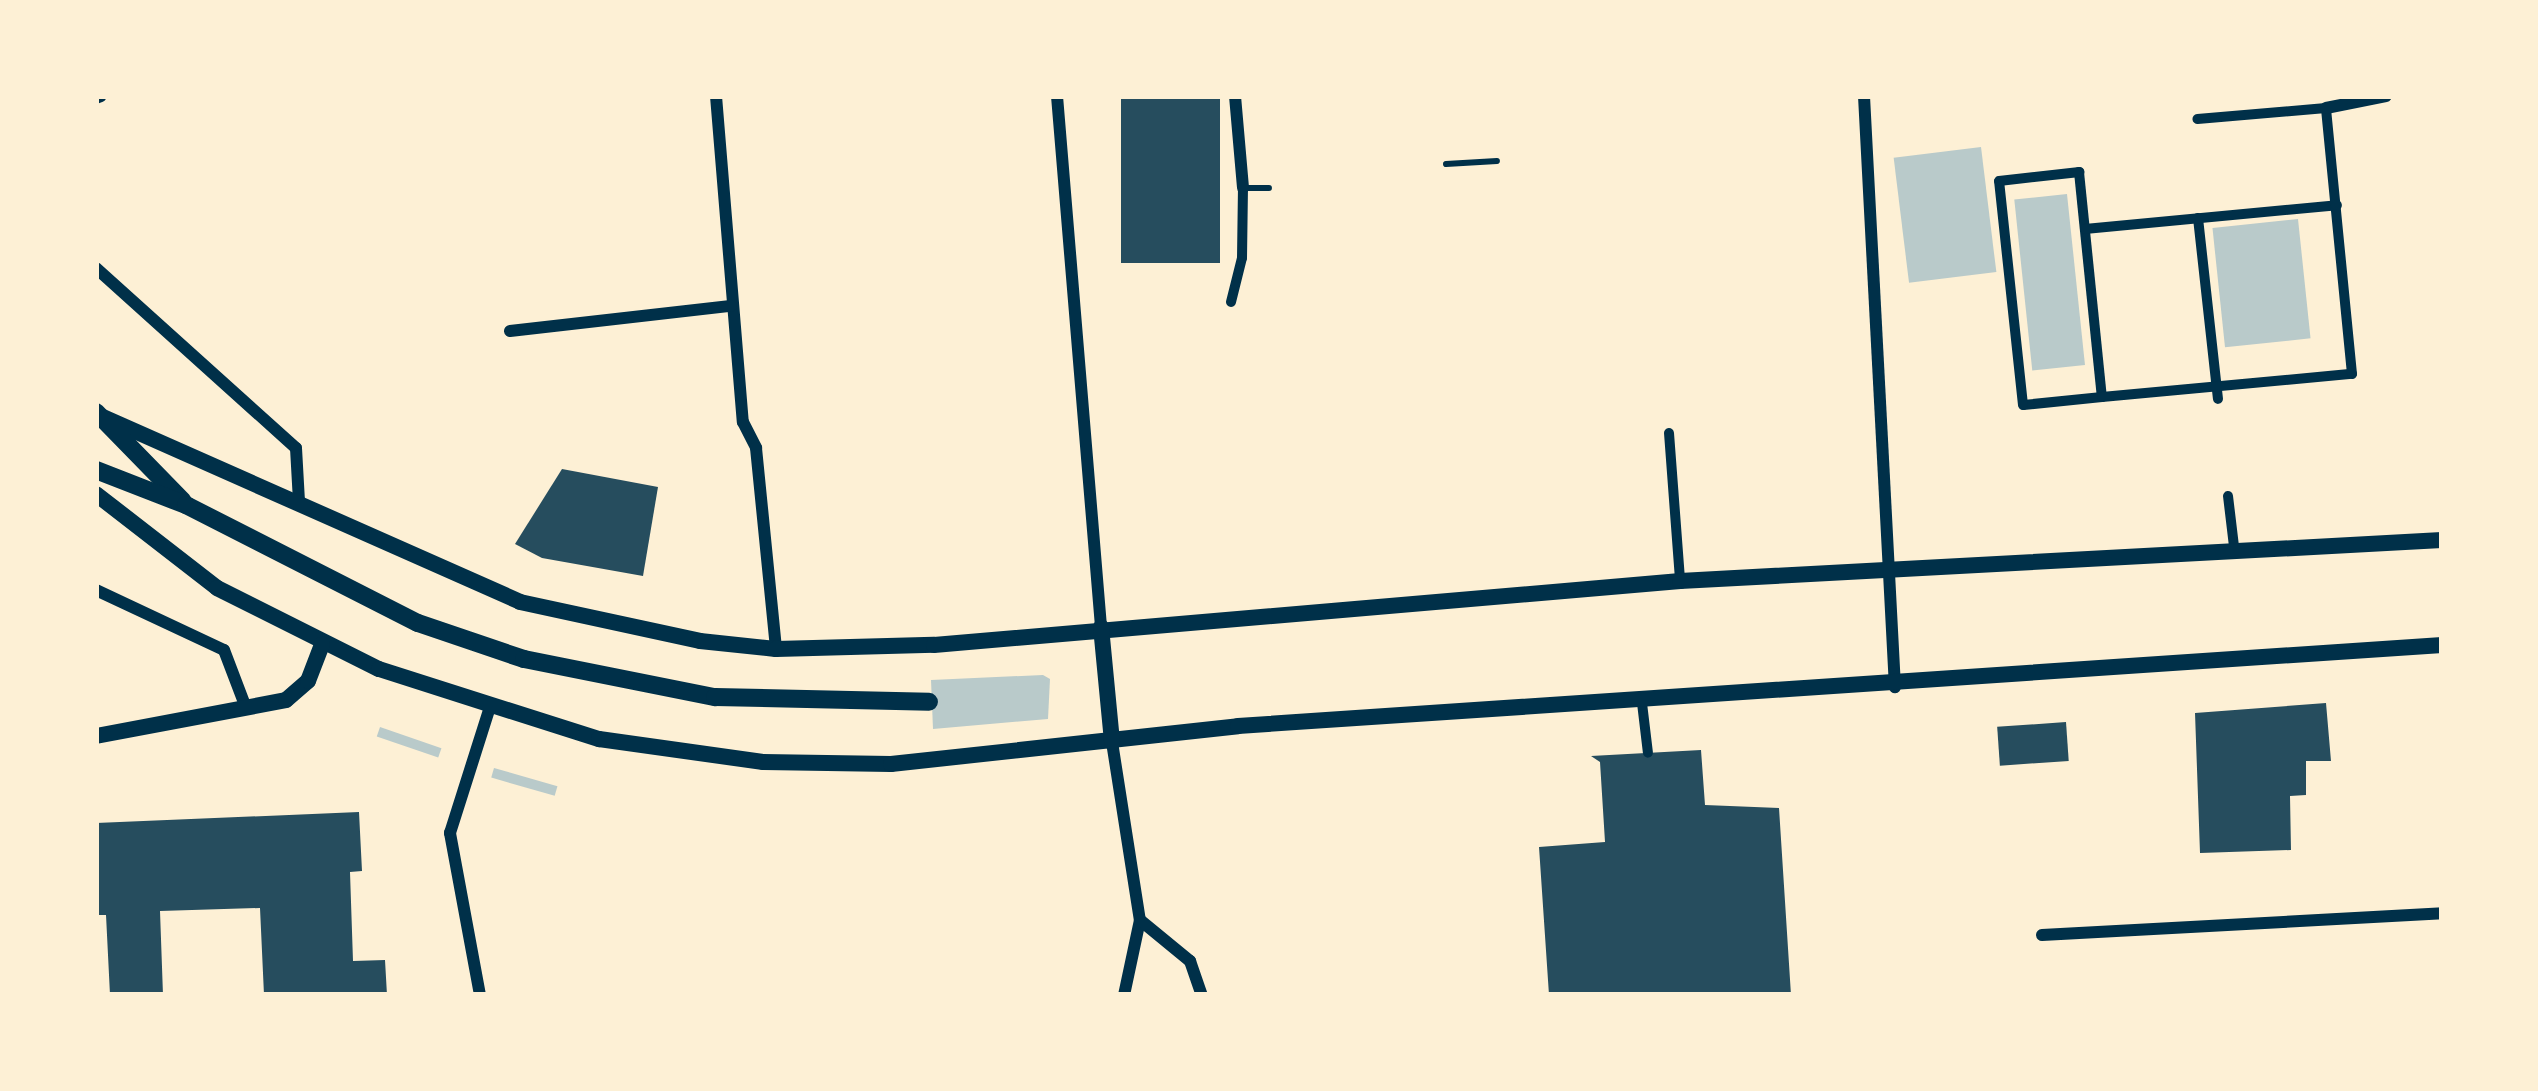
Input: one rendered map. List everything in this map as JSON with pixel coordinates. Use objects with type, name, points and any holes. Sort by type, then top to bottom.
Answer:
[{"type":"main road","points":[[99,414],[186,505]]},
{"type":"main road","points":[[96,470],[186,505],[418,622],[524,659],[715,697],[928,702]]},
{"type":"street","points":[[716,96],[743,422],[756,448],[776,649]]},
{"type":"street","points":[[1058,96],[1075,380],[1112,742],[1140,920],[1124,995]]},
{"type":"street","points":[[1231,302],[1242,257],[1243,188],[1235,96]]},
{"type":"street","points":[[1864,96],[1895,686]]},
{"type":"street","points":[[2197,119],[2326,108],[2386,96]]},
{"type":"street","points":[[2102,397],[2079,172],[1999,181],[2023,404],[2217,392],[2352,374],[2326,108]]},
{"type":"street","points":[[2085,229],[2337,205]]},
{"type":"street","points":[[2198,218],[2217,392]]},
{"type":"street","points":[[96,268],[296,448],[299,502]]},
{"type":"street","points":[[510,331],[731,306]]},
{"type":"street","points":[[99,414],[520,602],[700,641],[776,649],[934,644],[1679,580],[2234,545],[2442,540]]},
{"type":"street","points":[[1669,433],[1679,580]]},
{"type":"street","points":[[96,494],[199,575],[322,645],[489,710],[599,739],[763,761],[891,764],[1238,725],[1642,703],[2442,645]]},
{"type":"street","points":[[2228,496],[2234,545]]},
{"type":"street","points":[[96,590],[224,650],[246,708]]},
{"type":"street","points":[[96,736],[286,700],[308,681],[322,645]]},
{"type":"street","points":[[1642,703],[1648,752]]},
{"type":"street","points":[[481,995],[450,832],[489,710]]},
{"type":"street","points":[[2042,934],[2442,913]]},
{"type":"street","points":[[1140,920],[1190,961],[1202,995]]},
{"type":"lane","points":[[1446,164],[1497,160]]},
{"type":"lane","points":[[1243,188],[1269,188]]},
{"type":"shaded area","points":[[1981,147],[1996,272],[1909,283],[1894,158]]},
{"type":"shaded area","points":[[2067,194],[2085,365],[2032,371],[2014,200]]},
{"type":"shaded area","points":[[2298,219],[2311,338],[2225,347],[2212,228]]},
{"type":"shaded area","points":[[1043,675],[1050,679],[1048,719],[933,729],[931,680]]},
{"type":"shaded area","points":[[380,727],[441,748],[438,758],[377,736]]},
{"type":"shaded area","points":[[494,768],[557,786],[555,796],[491,778]]},
{"type":"building","points":[[1121,96],[1220,96],[1220,263],[1121,263]]},
{"type":"building","points":[[562,469],[658,487],[643,576],[542,558],[515,544]]},
{"type":"building","points":[[2326,703],[2331,761],[2306,761],[2306,795],[2290,796],[2291,850],[2200,853],[2195,713]]},
{"type":"building","points":[[2066,722],[2069,761],[2000,766],[1997,727]]},
{"type":"building","points":[[1701,750],[1705,805],[1779,808],[1791,995],[1549,995],[1539,847],[1605,842],[1600,762],[1591,756]]},
{"type":"building","points":[[359,812],[362,871],[350,872],[353,961],[385,960],[387,995],[264,995],[260,908],[160,911],[163,995],[110,995],[106,915],[96,915],[96,823]]}]
